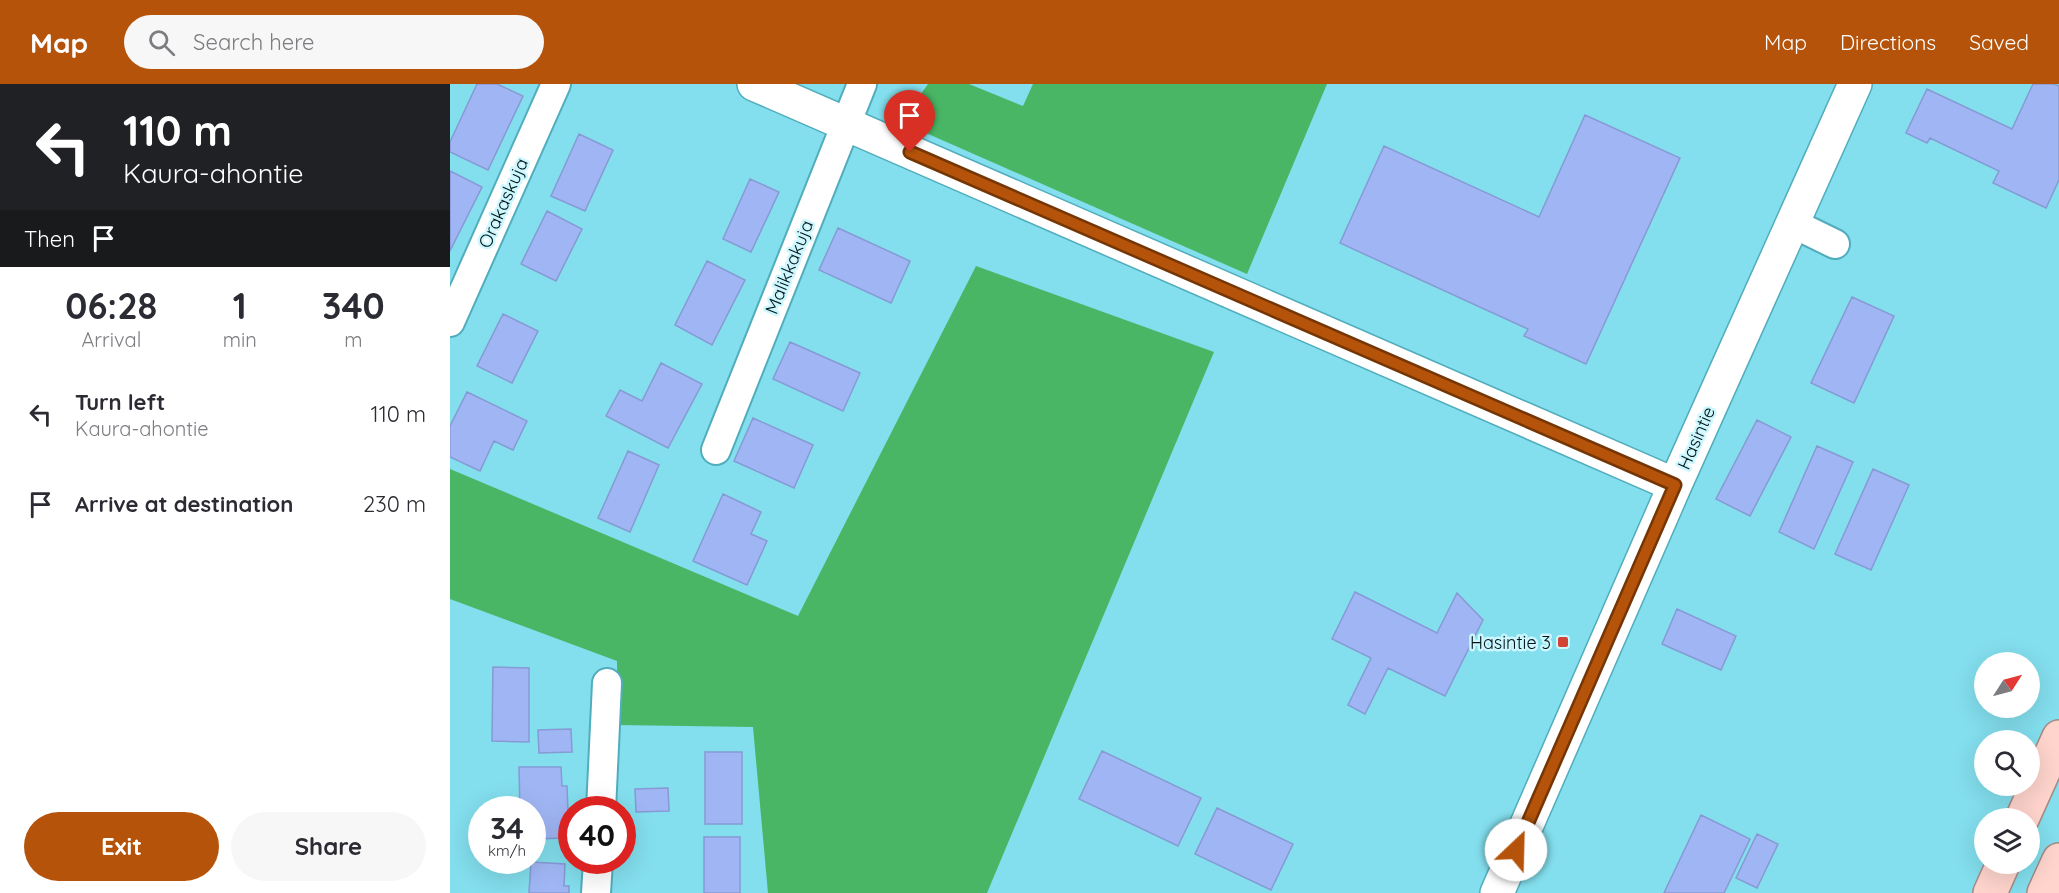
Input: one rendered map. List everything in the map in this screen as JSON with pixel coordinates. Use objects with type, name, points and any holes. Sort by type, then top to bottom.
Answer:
[{"type":"highway","points":[[2027,808],[2059,737]]},
{"type":"highway","points":[[2044,893],[2059,860]]},
{"type":"highway","points":[[1990,893],[1999,874]]},
{"type":"street","name":"Orakaskuja","points":[[450,322],[556,84]]},
{"type":"street","points":[[754,84],[1675,485]]},
{"type":"street","name":"Malikkakuja","points":[[716,450],[862,84]]},
{"type":"street","name":"Hasintie","points":[[1497,893],[1675,485],[1855,84]]},
{"type":"street","points":[[1792,223],[1835,244]]},
{"type":"street","points":[[602,796],[607,683]]},
{"type":"street","points":[[596,893],[597,874]]},
{"type":"green space","points":[[928,84],[969,84],[1023,106],[1033,84],[1327,84],[1247,274],[901,122]]},
{"type":"green space","points":[[976,266],[1214,352],[987,893],[768,893],[753,727],[618,725],[617,661],[450,599],[450,469],[798,616]]},
{"type":"building","points":[[477,84],[497,84],[523,96],[488,170],[450,152],[450,142]]},
{"type":"building","points":[[2033,84],[2059,86],[2059,180],[2046,208],[1993,183],[1999,171],[1930,138],[1927,143],[1906,133],[1927,89],[2012,129]]},
{"type":"building","points":[[1585,115],[1680,158],[1586,364],[1524,336],[1528,329],[1340,243],[1384,146],[1539,217]]},
{"type":"building","points":[[579,134],[613,150],[585,211],[551,196]]},
{"type":"building","points":[[450,171],[482,187],[450,251]]},
{"type":"building","points":[[750,179],[779,192],[751,252],[723,239]]},
{"type":"building","points":[[547,211],[582,229],[556,281],[521,264]]},
{"type":"building","points":[[838,228],[910,261],[891,303],[819,270]]},
{"type":"building","points":[[707,261],[745,280],[712,345],[675,325]]},
{"type":"building","points":[[1852,297],[1894,316],[1854,403],[1811,383]]},
{"type":"building","points":[[503,314],[538,331],[512,383],[477,366]]},
{"type":"building","points":[[790,342],[860,373],[843,411],[773,379]]},
{"type":"building","points":[[661,363],[702,384],[668,448],[606,416],[620,390],[642,401]]},
{"type":"building","points":[[467,392],[527,421],[513,450],[494,441],[480,471],[450,457],[450,426]]},
{"type":"building","points":[[753,418],[813,445],[794,488],[734,461]]},
{"type":"building","points":[[1757,420],[1791,437],[1750,516],[1716,499]]},
{"type":"building","points":[[1817,446],[1853,462],[1814,549],[1779,532]]},
{"type":"building","points":[[628,451],[659,465],[630,532],[598,518]]},
{"type":"building","points":[[1873,469],[1909,485],[1871,570],[1835,554]]},
{"type":"building","points":[[723,494],[761,512],[751,534],[767,541],[747,585],[693,561]]},
{"type":"building","points":[[1355,592],[1437,633],[1457,593],[1483,620],[1445,696],[1388,668],[1365,714],[1348,705],[1371,658],[1332,639]]},
{"type":"building","points":[[1677,609],[1736,636],[1721,670],[1662,644]]},
{"type":"building","points":[[493,667],[529,668],[529,742],[492,741]]},
{"type":"building","points":[[571,729],[572,752],[539,753],[538,730]]},
{"type":"building","points":[[1102,751],[1201,798],[1178,846],[1079,799]]},
{"type":"building","points":[[705,752],[742,752],[742,824],[705,824]]},
{"type":"building","points":[[519,767],[561,767],[562,786],[567,786],[567,796],[558,796],[558,838],[546,839],[546,796],[520,796]]},
{"type":"building","points":[[668,788],[669,811],[636,812],[635,789]]},
{"type":"building","points":[[1217,808],[1293,844],[1271,890],[1195,854]]},
{"type":"building","points":[[1701,815],[1750,839],[1724,893],[1664,893]]},
{"type":"building","points":[[1757,834],[1778,844],[1757,888],[1736,878]]},
{"type":"building","points":[[704,837],[740,837],[740,893],[704,893]]},
{"type":"building","points":[[546,863],[558,864],[558,874],[565,874],[564,886],[569,886],[569,893],[529,893],[530,874],[546,874]]},
{"type":"place","name":"Hasintie 3","points":[[1563,642]]},
{"type":"route","points":[[910,152],[1675,485],[1516,850]]}]
